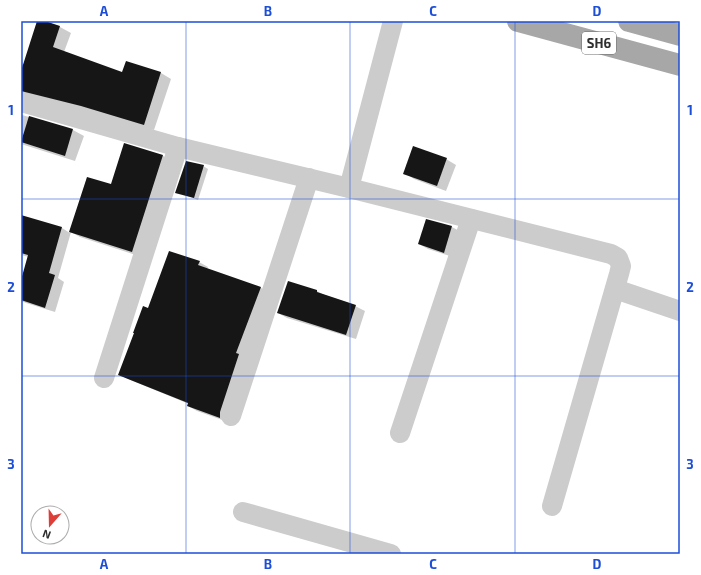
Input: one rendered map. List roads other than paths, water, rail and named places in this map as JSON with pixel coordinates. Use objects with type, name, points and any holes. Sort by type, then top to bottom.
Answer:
[{"type":"main road","name":"SH6","points":[[518,21],[680,65]]},
{"type":"main road","name":"SH6","points":[[629,21],[680,35]]},
{"type":"street","points":[[348,188],[392,21]]},
{"type":"street","points":[[21,102],[178,147],[309,178],[611,254],[618,258],[621,266],[615,289],[552,506]]},
{"type":"street","points":[[104,378],[178,147]]},
{"type":"street","points":[[231,416],[309,178]]},
{"type":"street","points":[[400,433],[471,219]]},
{"type":"street","points":[[615,289],[680,311]]},
{"type":"street","points":[[243,512],[391,554]]}]
